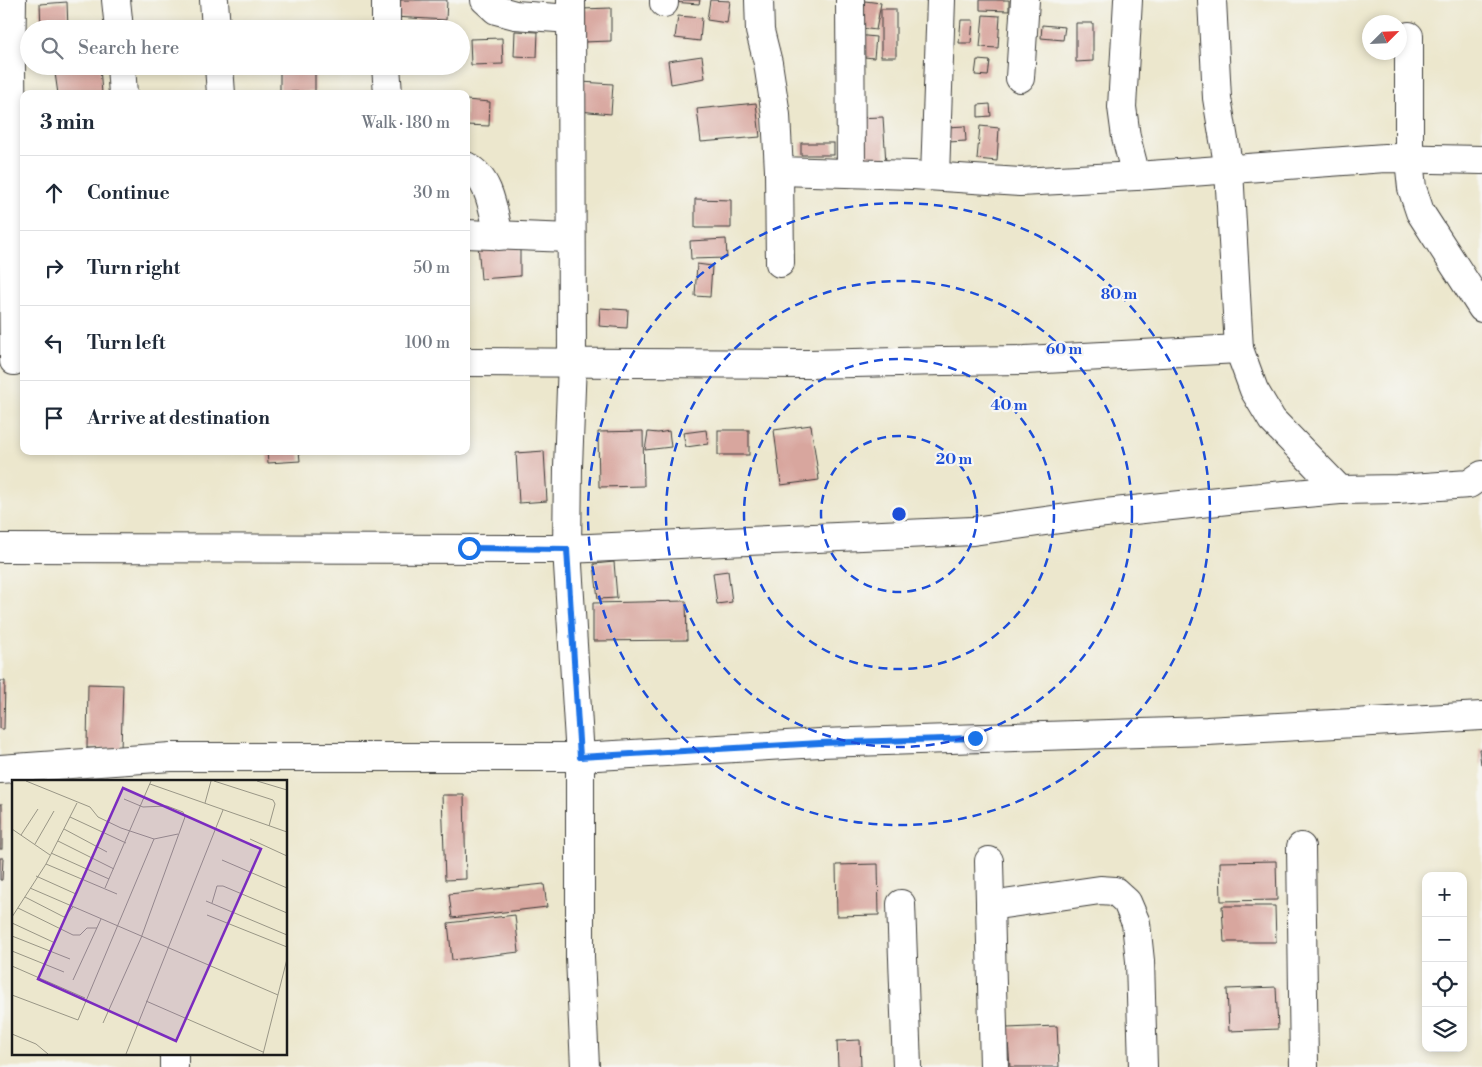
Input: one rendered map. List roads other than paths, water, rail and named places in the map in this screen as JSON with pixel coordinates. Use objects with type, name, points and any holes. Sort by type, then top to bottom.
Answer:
[{"type":"street","points":[[12,0],[12,361]]},
{"type":"street","points":[[116,0],[117,20]]},
{"type":"street","points":[[214,0],[215,20]]},
{"type":"street","points":[[386,0],[386,20]]},
{"type":"street","points":[[484,0],[496,10],[515,15],[571,10],[572,362],[567,549],[580,757],[580,957],[586,1067]]},
{"type":"street","points":[[759,0],[760,31],[768,63],[776,115],[780,263]]},
{"type":"street","points":[[850,0],[850,173]]},
{"type":"street","points":[[935,176],[940,0]]},
{"type":"street","points":[[1020,78],[1025,0]]},
{"type":"street","points":[[1128,0],[1122,107],[1126,137],[1136,176]]},
{"type":"street","points":[[1212,0],[1217,98],[1229,170],[1239,349],[1254,390],[1272,420],[1340,490]]},
{"type":"street","points":[[1409,36],[1409,159],[1412,188],[1420,212],[1482,308]]},
{"type":"street","points":[[122,75],[123,90]]},
{"type":"street","points":[[220,75],[221,90]]},
{"type":"street","points":[[387,75],[388,90]]},
{"type":"street","points":[[779,171],[935,176],[1020,182],[1229,170],[1385,158],[1482,160]]},
{"type":"street","points":[[470,168],[475,171],[488,189],[499,236]]},
{"type":"street","points":[[470,234],[571,238]]},
{"type":"street","points":[[470,362],[809,364],[1025,360],[1239,349]]},
{"type":"street","points":[[0,548],[567,549],[973,531],[1106,513],[1228,500],[1340,490],[1397,489],[1469,484],[1482,475]]},
{"type":"street","points":[[0,769],[171,769],[580,757],[820,743],[1207,731],[1482,716]]},
{"type":"street","points":[[1301,847],[1304,1067]]},
{"type":"street","points":[[990,861],[994,1067]]},
{"type":"street","points":[[990,906],[1100,890],[1115,891],[1127,902],[1136,923],[1140,962],[1143,1067]]},
{"type":"street","points":[[901,904],[907,1067]]},
{"type":"street","points":[[174,1054],[174,1067]]}]
